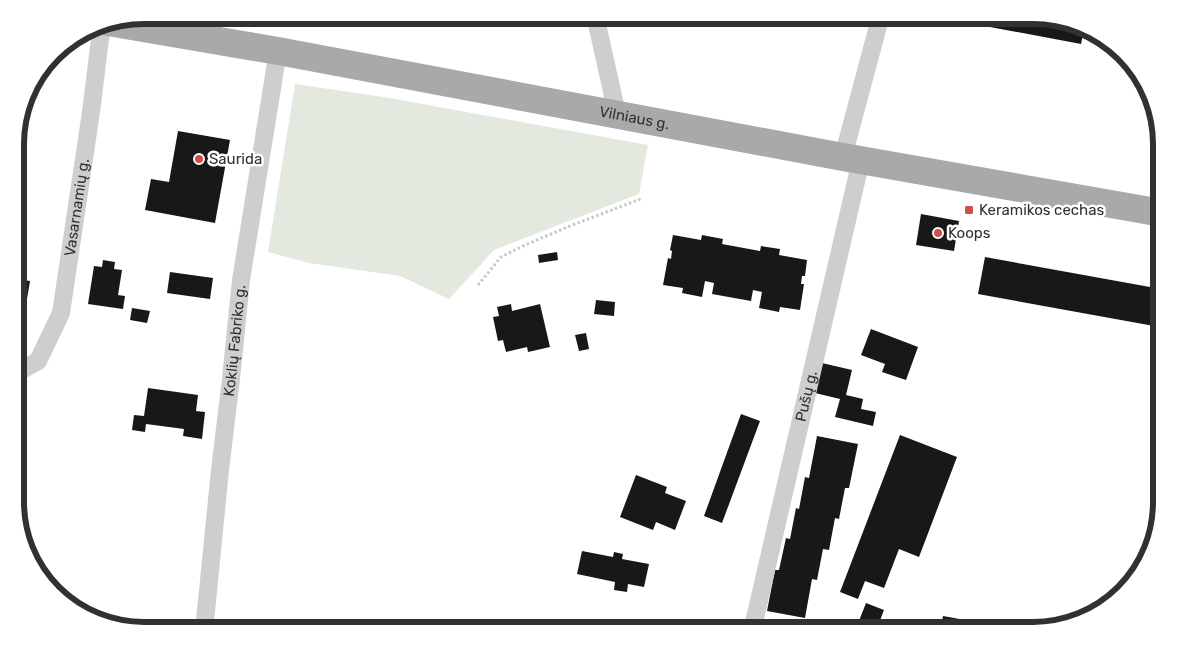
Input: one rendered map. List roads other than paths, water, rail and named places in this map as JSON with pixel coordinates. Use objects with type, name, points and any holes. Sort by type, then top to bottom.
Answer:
[{"type":"main road","name":"Vilniaus g.","points":[[127,25],[278,51],[852,159],[1153,211]]},
{"type":"street","points":[[597,24],[617,114]]},
{"type":"street","name":"Pušų g.","points":[[754,622],[879,24]]},
{"type":"street","name":"Vasarnamių g.","points":[[24,369],[38,361],[61,313],[101,32]]},
{"type":"street","name":"Koklių Fabriko g.","points":[[205,622],[242,280],[278,51]]},
{"type":"place","name":"Saurida","points":[[199,159]]},
{"type":"place","name":"Keramikos cechas","points":[[969,210]]},
{"type":"place","name":"Koops","points":[[938,233]]}]
